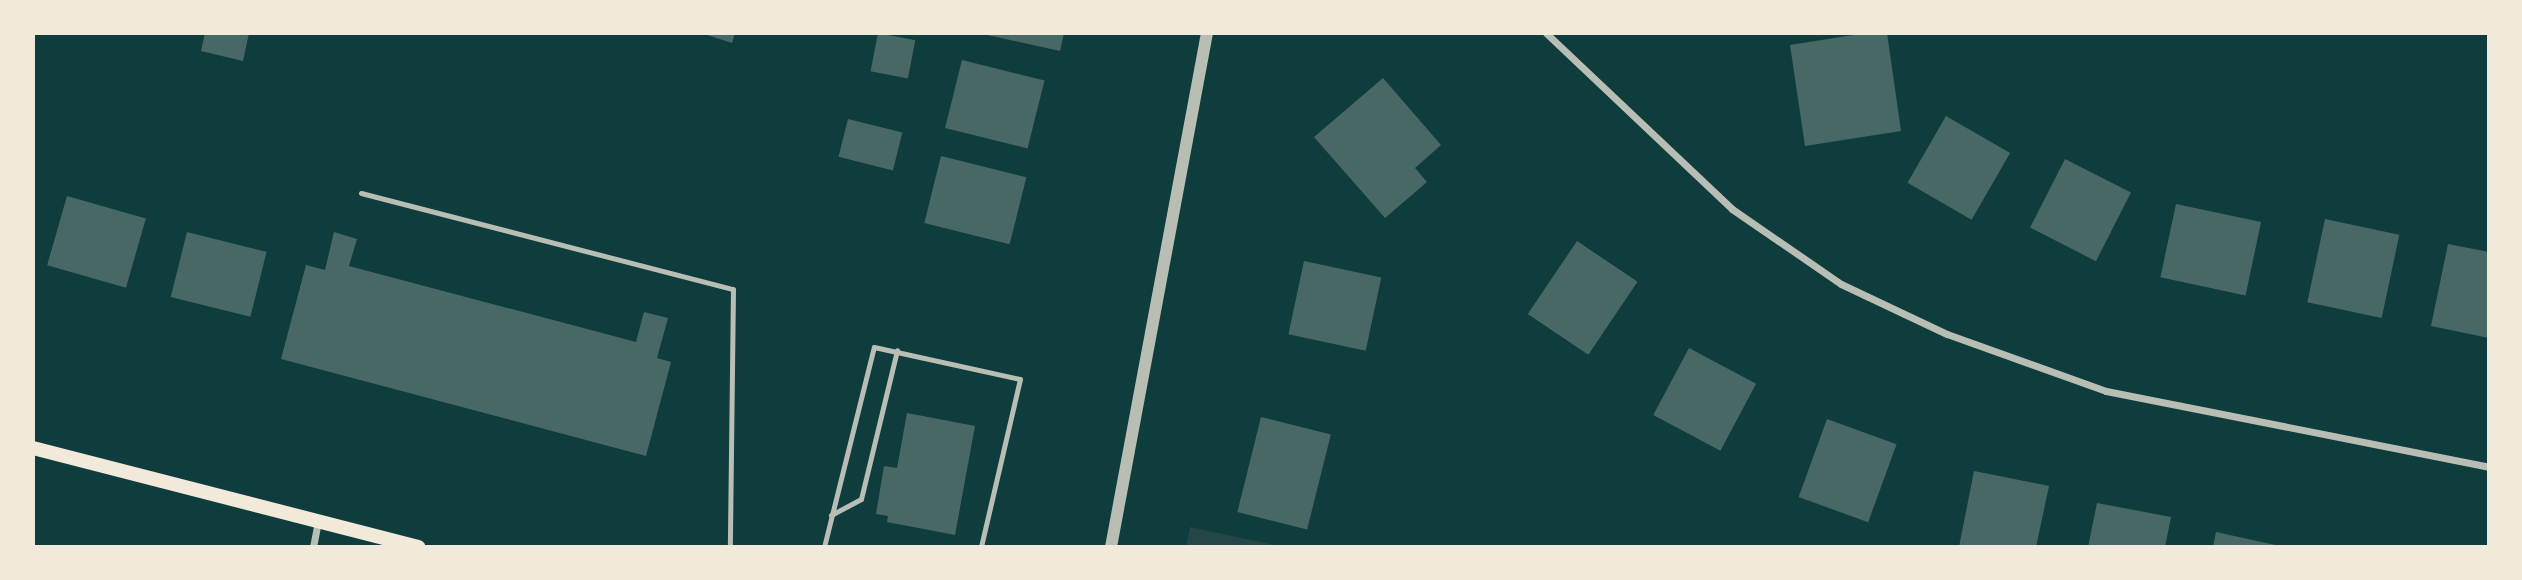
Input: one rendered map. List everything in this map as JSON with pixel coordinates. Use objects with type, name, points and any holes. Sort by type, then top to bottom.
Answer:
[{"type":"main road","points":[[33,448],[419,547]]},
{"type":"street","points":[[1111,547],[1207,33]]},
{"type":"street","points":[[1546,33],[1732,209],[1841,284],[1947,334],[2106,391],[2489,467]]},
{"type":"street","points":[[313,547],[318,522]]},
{"type":"lane","points":[[361,193],[733,289],[730,547]]},
{"type":"lane","points":[[824,547],[874,347],[1020,379],[981,547]]},
{"type":"lane","points":[[831,515],[861,499],[897,350]]},
{"type":"shaded area","points":[[1190,527],[1284,547],[1186,547]]},
{"type":"building","points":[[205,33],[249,33],[243,61],[201,51]]},
{"type":"building","points":[[701,33],[735,33],[732,43]]},
{"type":"building","points":[[878,33],[915,40],[908,79],[871,71]]},
{"type":"building","points":[[978,33],[1064,33],[1060,51]]},
{"type":"building","points":[[1866,33],[1887,33],[1901,131],[1805,146],[1790,45]]},
{"type":"building","points":[[962,60],[1044,81],[1028,148],[945,128]]},
{"type":"building","points":[[1383,78],[1441,145],[1415,168],[1427,182],[1385,218],[1314,137]]},
{"type":"building","points":[[1946,116],[2010,153],[1972,220],[1908,183]]},
{"type":"building","points":[[848,119],[902,133],[893,170],[839,157]]},
{"type":"building","points":[[941,156],[1026,177],[1010,244],[924,223]]},
{"type":"building","points":[[2065,159],[2131,193],[2096,261],[2030,228]]},
{"type":"building","points":[[67,196],[146,219],[126,288],[47,265]]},
{"type":"building","points":[[2176,204],[2261,222],[2246,295],[2160,277]]},
{"type":"building","points":[[2325,219],[2399,235],[2382,318],[2307,302]]},
{"type":"building","points":[[187,232],[267,252],[250,317],[171,297]]},
{"type":"building","points":[[334,232],[357,239],[349,266],[636,342],[644,312],[668,318],[657,358],[671,362],[646,456],[281,359],[306,265],[325,270]]},
{"type":"building","points":[[1577,241],[1638,282],[1588,355],[1528,314]]},
{"type":"building","points":[[2448,244],[2489,252],[2489,338],[2431,326]]},
{"type":"building","points":[[1304,261],[1381,277],[1366,351],[1288,334]]},
{"type":"building","points":[[1689,348],[1756,384],[1720,451],[1653,415]]},
{"type":"building","points":[[907,413],[975,426],[955,535],[887,522],[888,516],[876,514],[884,466],[897,468]]},
{"type":"building","points":[[1261,417],[1331,434],[1307,530],[1237,512]]},
{"type":"building","points":[[1827,419],[1897,444],[1868,522],[1799,497]]},
{"type":"building","points":[[1974,471],[2049,486],[2036,547],[1959,547]]},
{"type":"building","points":[[2097,503],[2171,517],[2165,547],[2088,547]]},
{"type":"building","points":[[2216,532],[2280,546],[2213,547]]}]
